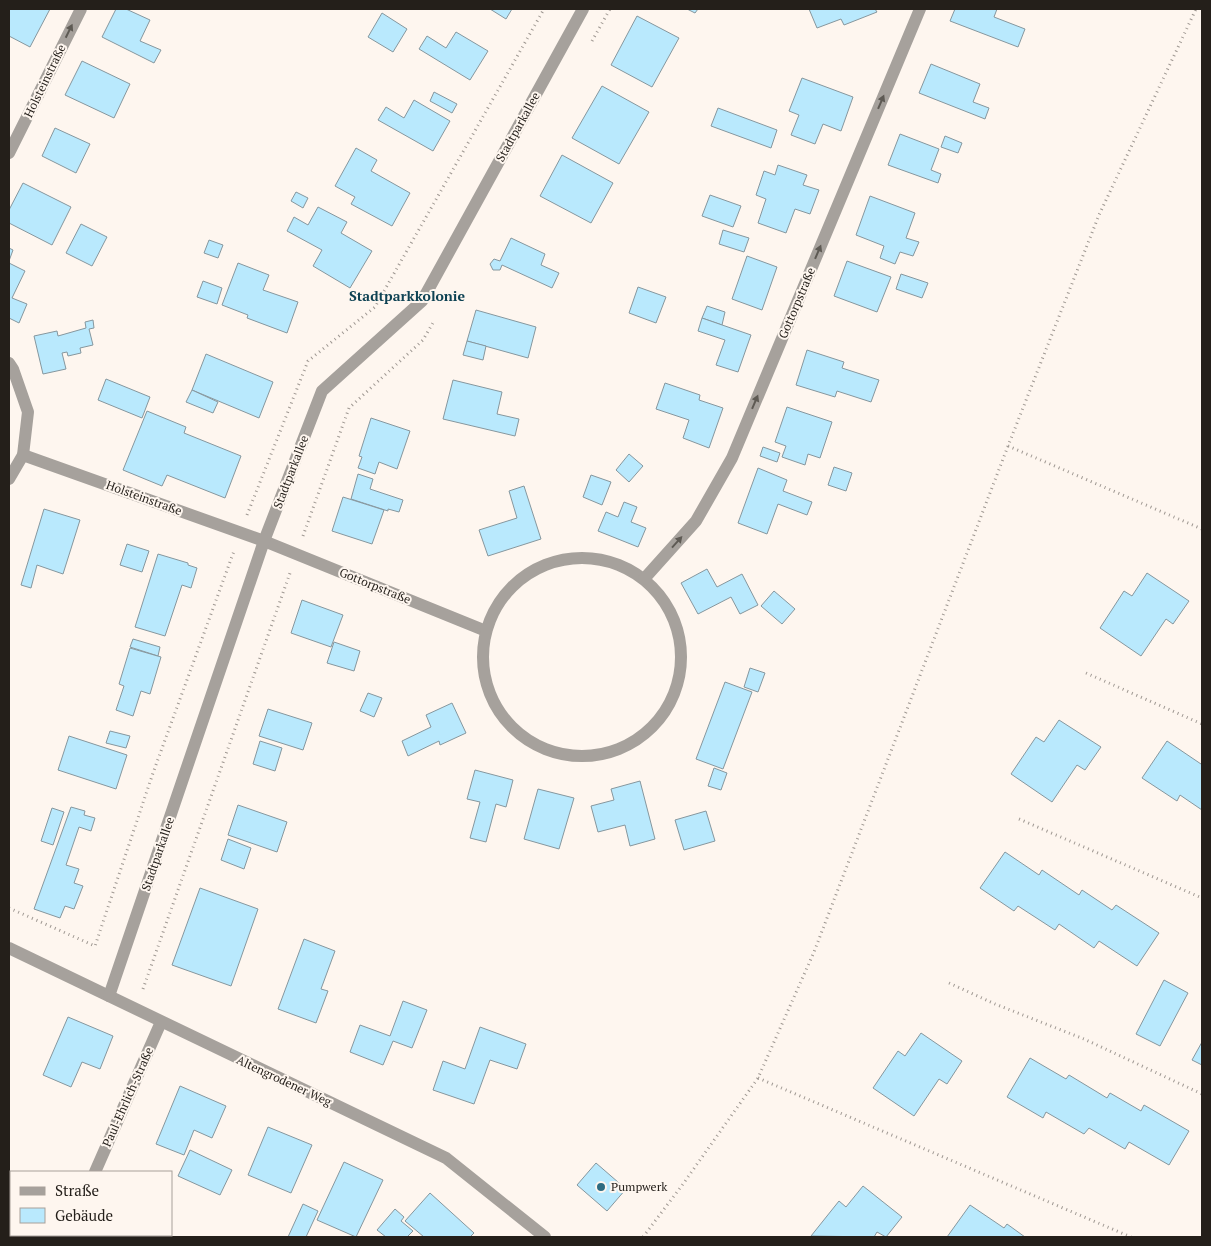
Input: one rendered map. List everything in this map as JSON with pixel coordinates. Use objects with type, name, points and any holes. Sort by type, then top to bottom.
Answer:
[{"type":"street","name":"Holsteinstraße","points":[[9,153],[81,9]]},
{"type":"street","name":"Stadtparkallee","points":[[109,996],[264,541],[322,391],[422,301],[583,9]]},
{"type":"street","name":"Gottorpstraße","points":[[644,579],[696,521],[732,458],[920,9]]},
{"type":"street","points":[[9,363],[13,369],[28,412],[23,455],[9,479]]},
{"type":"street","name":"Holsteinstraße","points":[[23,455],[264,541]]},
{"type":"street","name":"Gottorpstraße","points":[[264,541],[486,631]]},
{"type":"street","points":[[583,557],[616,563],[644,579],[666,603],[679,633],[681,666],[673,698],[654,725],[628,745],[597,755],[564,755],[534,744],[508,723],[490,696],[483,664],[486,631],[500,601],[522,578],[551,562],[583,557]]},
{"type":"street","name":"Altengrodener Weg","points":[[9,948],[446,1158],[545,1237]]},
{"type":"street","name":"Paul-Ehrlich-Straße","points":[[95,1171],[161,1022]]},
{"type":"path","points":[[589,47],[610,9]]},
{"type":"path","points":[[643,1237],[758,1078],[814,952],[1008,446],[1099,215],[1196,9]]},
{"type":"path","points":[[136,1009],[349,408],[422,340],[437,315]]},
{"type":"path","points":[[1008,446],[1202,530]]},
{"type":"path","points":[[1086,673],[1202,724]]},
{"type":"path","points":[[1019,820],[1202,898]]},
{"type":"path","points":[[949,982],[995,1004],[1084,1039],[1202,1094]]},
{"type":"path","points":[[758,1078],[1131,1237]]},
{"type":"building","points":[[9,9],[50,9],[30,47],[9,36]]},
{"type":"building","points":[[116,9],[126,9],[150,20],[140,41],[161,50],[154,63],[102,37]]},
{"type":"building","points":[[490,9],[512,9],[506,19]]},
{"type":"building","points":[[687,9],[698,9],[695,13]]},
{"type":"building","points":[[809,9],[875,9],[877,12],[844,25],[841,19],[817,28]]},
{"type":"building","points":[[955,9],[997,9],[994,17],[1025,29],[1018,47],[950,21]]},
{"type":"building","points":[[382,13],[407,29],[393,52],[368,37]]},
{"type":"building","points":[[637,16],[679,38],[652,87],[611,65]]},
{"type":"building","points":[[456,32],[488,51],[470,80],[419,49],[427,36],[446,48]]},
{"type":"building","points":[[82,61],[130,84],[114,118],[65,95]]},
{"type":"building","points":[[931,64],[980,84],[973,102],[989,108],[985,119],[919,93]]},
{"type":"building","points":[[802,78],[853,97],[841,131],[823,124],[815,144],[791,135],[799,115],[789,111]]},
{"type":"building","points":[[602,86],[649,112],[619,164],[572,138]]},
{"type":"building","points":[[434,92],[457,104],[452,113],[430,101]]},
{"type":"building","points":[[414,100],[450,121],[433,151],[378,120],[386,107],[404,118]]},
{"type":"building","points":[[718,108],[777,130],[771,148],[711,126]]},
{"type":"building","points":[[55,128],[90,144],[76,173],[42,156]]},
{"type":"building","points":[[900,134],[939,149],[931,170],[941,174],[938,183],[888,165]]},
{"type":"building","points":[[945,136],[962,143],[958,153],[941,147]]},
{"type":"building","points":[[356,148],[377,160],[371,171],[410,193],[392,226],[351,204],[355,197],[335,186]]},
{"type":"building","points":[[562,155],[613,183],[591,223],[540,196]]},
{"type":"building","points":[[778,165],[807,175],[803,185],[819,190],[810,214],[795,209],[786,233],[758,223],[766,199],[756,195],[764,171],[775,175]]},
{"type":"building","points":[[23,183],[71,207],[52,245],[9,223],[9,210]]},
{"type":"building","points":[[296,192],[308,198],[303,208],[291,201]]},
{"type":"building","points":[[710,195],[741,206],[733,227],[702,216]]},
{"type":"building","points":[[870,196],[915,213],[906,238],[919,242],[913,256],[900,252],[895,264],[880,258],[884,246],[856,235]]},
{"type":"building","points":[[318,207],[347,222],[341,233],[372,251],[350,288],[313,266],[322,250],[287,231],[294,217],[308,225]]},
{"type":"building","points":[[81,224],[107,237],[92,266],[66,253]]},
{"type":"building","points":[[723,230],[749,238],[744,252],[719,244]]},
{"type":"building","points":[[511,238],[545,254],[541,265],[559,273],[552,288],[502,265],[500,270],[493,270],[490,264],[494,259],[500,261]]},
{"type":"building","points":[[209,240],[223,245],[218,258],[204,253]]},
{"type":"building","points":[[9,248],[13,250],[9,261]]},
{"type":"building","points":[[747,256],[777,267],[762,310],[732,299]]},
{"type":"building","points":[[847,261],[891,277],[877,312],[834,296]]},
{"type":"building","points":[[9,263],[25,271],[12,298],[27,304],[19,323],[9,318]]},
{"type":"building","points":[[238,263],[269,275],[263,290],[298,302],[287,333],[247,318],[248,315],[222,305]]},
{"type":"building","points":[[901,274],[928,283],[922,298],[896,289]]},
{"type":"building","points":[[203,281],[222,288],[217,304],[197,297]]},
{"type":"building","points":[[638,287],[666,297],[656,323],[629,313]]},
{"type":"building","points":[[707,306],[725,312],[722,325],[702,318]]},
{"type":"building","points":[[476,310],[536,327],[528,358],[467,341]]},
{"type":"building","points":[[702,318],[751,335],[738,372],[716,365],[725,340],[698,331]]},
{"type":"building","points":[[93,320],[94,328],[89,329],[93,345],[80,348],[81,353],[68,356],[67,352],[62,353],[66,369],[43,374],[34,336],[57,331],[58,336],[86,328],[85,322]]},
{"type":"building","points":[[467,341],[486,346],[483,360],[463,355]]},
{"type":"building","points":[[807,350],[844,362],[842,368],[879,380],[871,402],[837,391],[835,397],[796,385]]},
{"type":"building","points":[[206,354],[273,382],[259,418],[192,390]]},
{"type":"building","points":[[106,379],[150,397],[142,418],[98,400]]},
{"type":"building","points":[[453,380],[502,392],[497,414],[519,419],[515,436],[443,419]]},
{"type":"building","points":[[665,383],[700,395],[699,400],[723,408],[709,448],[683,438],[689,420],[656,409]]},
{"type":"building","points":[[192,390],[218,402],[213,413],[186,402]]},
{"type":"building","points":[[787,407],[832,422],[820,458],[808,454],[805,465],[782,457],[786,446],[775,442]]},
{"type":"building","points":[[147,411],[186,427],[184,433],[241,456],[225,498],[167,475],[162,486],[123,470]]},
{"type":"building","points":[[371,418],[410,431],[397,469],[379,462],[375,474],[358,468],[362,457],[359,456]]},
{"type":"building","points":[[763,447],[780,453],[777,462],[760,456]]},
{"type":"building","points":[[629,454],[643,466],[629,482],[616,470]]},
{"type":"building","points":[[834,467],[852,473],[846,491],[828,485]]},
{"type":"building","points":[[758,468],[787,480],[783,491],[812,502],[807,515],[778,504],[767,534],[738,523]]},
{"type":"building","points":[[358,474],[373,479],[370,489],[403,500],[399,512],[388,509],[388,511],[351,499]]},
{"type":"building","points":[[591,475],[611,482],[602,505],[583,497]]},
{"type":"building","points":[[524,486],[541,539],[488,556],[479,530],[517,518],[509,491]]},
{"type":"building","points":[[343,497],[384,510],[372,544],[332,531]]},
{"type":"building","points":[[624,502],[637,507],[631,522],[646,528],[638,547],[598,531],[606,512],[618,517]]},
{"type":"building","points":[[44,509],[80,520],[63,574],[37,565],[31,588],[21,585]]},
{"type":"building","points":[[127,544],[149,551],[142,572],[120,565]]},
{"type":"building","points":[[158,554],[188,563],[188,565],[197,568],[191,588],[182,585],[165,636],[135,627]]},
{"type":"building","points":[[707,569],[717,587],[742,574],[758,605],[740,614],[731,597],[698,614],[681,583]]},
{"type":"building","points":[[1147,573],[1189,601],[1173,624],[1166,619],[1141,656],[1100,628],[1124,591],[1132,596]]},
{"type":"building","points":[[774,591],[795,609],[782,624],[761,606]]},
{"type":"building","points":[[302,600],[343,615],[331,647],[291,633]]},
{"type":"building","points":[[133,639],[160,647],[158,656],[130,647]]},
{"type":"building","points":[[334,642],[360,651],[354,671],[327,663]]},
{"type":"building","points":[[130,648],[161,657],[150,694],[141,691],[133,716],[116,710],[124,686],[119,684]]},
{"type":"building","points":[[750,668],[765,673],[758,692],[744,687]]},
{"type":"building","points":[[725,682],[752,692],[723,769],[696,759]]},
{"type":"building","points":[[368,693],[382,698],[374,717],[360,711]]},
{"type":"building","points":[[452,703],[466,733],[440,745],[439,741],[408,756],[402,741],[431,727],[426,715]]},
{"type":"building","points":[[268,709],[312,723],[303,750],[259,736]]},
{"type":"building","points":[[1059,720],[1101,747],[1085,770],[1077,765],[1052,802],[1011,774],[1036,737],[1044,742]]},
{"type":"building","points":[[110,731],[130,736],[126,748],[106,743]]},
{"type":"building","points":[[69,736],[127,755],[116,789],[58,770]]},
{"type":"building","points":[[260,741],[282,748],[275,771],[253,764]]},
{"type":"building","points":[[1167,741],[1202,763],[1202,810],[1180,795],[1177,801],[1142,778]]},
{"type":"building","points":[[714,768],[727,773],[721,790],[708,786]]},
{"type":"building","points":[[475,770],[513,780],[506,807],[496,804],[486,842],[470,838],[480,802],[467,799]]},
{"type":"building","points":[[640,781],[655,839],[630,846],[625,825],[598,832],[591,806],[614,800],[611,789]]},
{"type":"building","points":[[538,789],[574,798],[559,849],[524,839]]},
{"type":"building","points":[[238,805],[287,822],[277,852],[228,835]]},
{"type":"building","points":[[71,807],[85,811],[84,815],[95,818],[91,831],[79,827],[66,865],[79,869],[74,883],[83,886],[74,909],[65,906],[60,918],[34,909]]},
{"type":"building","points":[[52,808],[64,812],[53,845],[41,841]]},
{"type":"building","points":[[706,811],[715,841],[684,850],[675,820]]},
{"type":"building","points":[[228,839],[251,848],[244,869],[221,860]]},
{"type":"building","points":[[1005,852],[1039,875],[1042,870],[1079,895],[1082,890],[1112,910],[1116,905],[1159,933],[1137,966],[1099,941],[1094,948],[1059,924],[1055,930],[1018,906],[1014,911],[980,888]]},
{"type":"building","points":[[200,888],[258,909],[231,986],[172,965]]},
{"type":"building","points":[[304,939],[335,951],[321,989],[328,991],[316,1023],[278,1009]]},
{"type":"building","points":[[1164,980],[1188,993],[1160,1046],[1136,1034]]},
{"type":"building","points":[[403,1001],[427,1010],[412,1048],[393,1041],[383,1065],[350,1052],[360,1025],[390,1036]]},
{"type":"building","points":[[68,1017],[113,1036],[100,1069],[82,1062],[71,1087],[43,1075]]},
{"type":"building","points":[[480,1027],[526,1044],[517,1069],[490,1060],[474,1104],[433,1090],[443,1061],[465,1069]]},
{"type":"building","points":[[921,1033],[962,1061],[947,1084],[939,1079],[914,1116],[873,1088],[898,1051],[905,1056]]},
{"type":"building","points":[[1202,1042],[1202,1065],[1192,1060]]},
{"type":"building","points":[[1030,1058],[1066,1079],[1069,1075],[1107,1098],[1110,1093],[1141,1111],[1144,1105],[1189,1131],[1169,1165],[1129,1142],[1125,1149],[1089,1128],[1084,1134],[1046,1112],[1043,1118],[1007,1097]]},
{"type":"building","points":[[180,1086],[226,1106],[212,1138],[194,1130],[184,1155],[156,1144]]},
{"type":"building","points":[[268,1127],[312,1145],[291,1193],[248,1175]]},
{"type":"building","points":[[190,1150],[232,1170],[220,1195],[178,1176]]},
{"type":"building","points":[[344,1162],[383,1180],[356,1237],[317,1220]]},
{"type":"building","name":"Pumpwerk","points":[[596,1163],[626,1189],[607,1211],[577,1185]]},
{"type":"building","points":[[863,1186],[902,1217],[886,1237],[877,1232],[874,1237],[811,1236],[839,1201],[846,1207]]},
{"type":"building","points":[[430,1193],[474,1233],[470,1237],[424,1237],[405,1221]]},
{"type":"building","points":[[303,1204],[318,1211],[306,1237],[288,1237]]},
{"type":"building","points":[[970,1205],[1004,1228],[1007,1224],[1025,1237],[947,1237]]},
{"type":"building","points":[[395,1209],[404,1217],[401,1221],[413,1231],[407,1237],[386,1237],[377,1230]]},
{"type":"place","name":"Pumpwerk","points":[[601,1187]]},
{"type":"district","name":"Stadtparkkolonie","points":[[407,296]]}]
